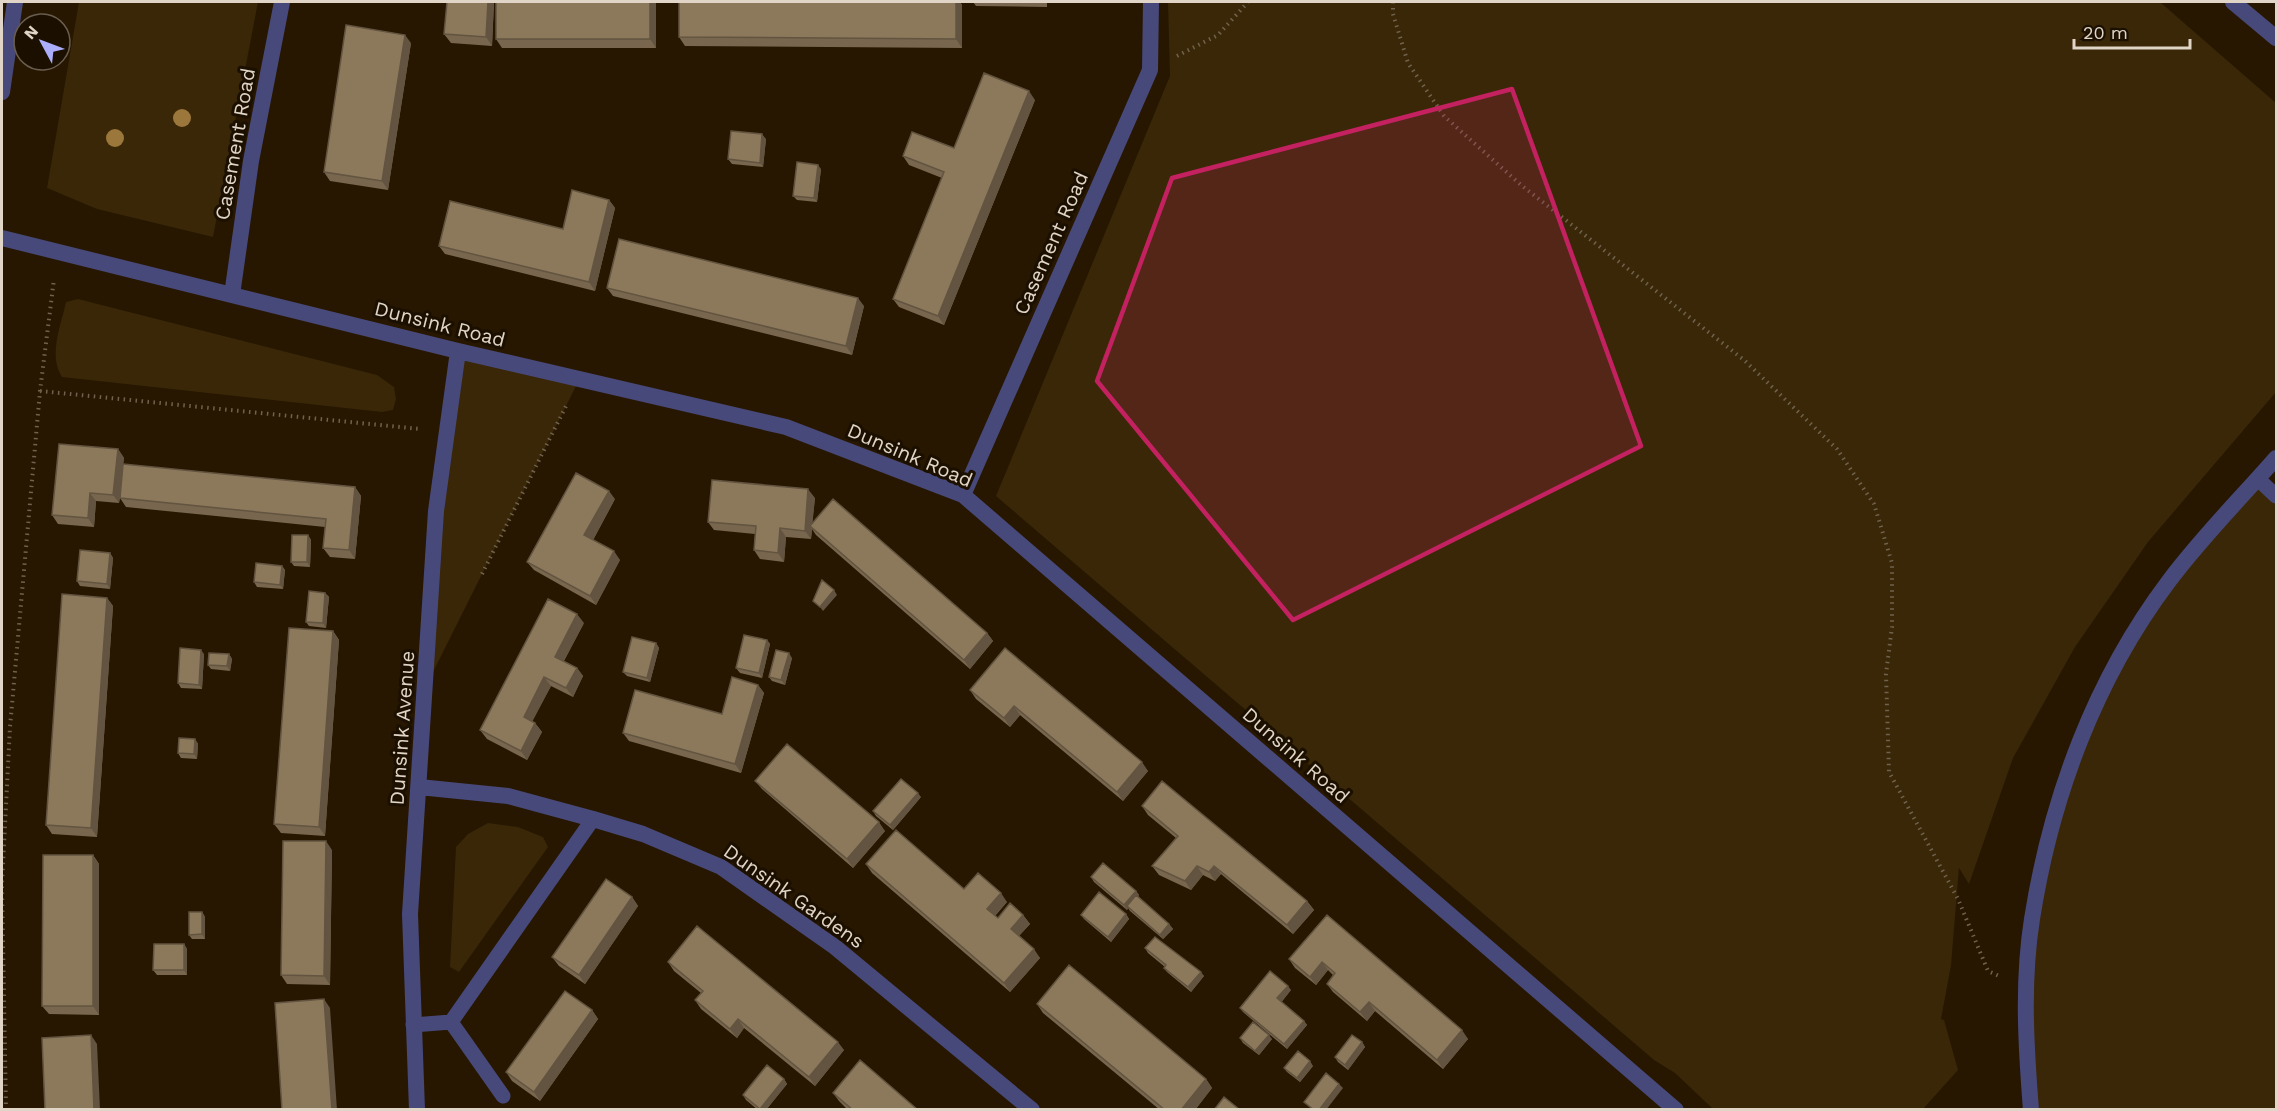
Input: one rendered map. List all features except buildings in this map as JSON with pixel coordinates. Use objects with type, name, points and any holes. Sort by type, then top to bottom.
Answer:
[{"type":"street","points":[[2,92],[15,2]]},
{"type":"street","name":"Casement Road","points":[[232,295],[251,161],[282,2]]},
{"type":"street","name":"Casement Road","points":[[963,495],[1149,70],[1151,2]]},
{"type":"street","points":[[2234,2],[2277,38]]},
{"type":"street","name":"Dunsink Road","points":[[2,238],[458,351],[786,426],[963,495],[1676,1110]]},
{"type":"street","name":"Dunsink Avenue","points":[[417,1110],[410,914],[436,511],[458,351]]},
{"type":"street","points":[[2031,1110],[2026,1043],[2026,989],[2031,920],[2053,816],[2082,735],[2117,661],[2169,581],[2277,458]]},
{"type":"street","name":"Dunsink Gardens","points":[[419,787],[508,796],[643,834],[721,867],[835,947],[1032,1110]]},
{"type":"lane","points":[[2258,479],[2277,496]]},
{"type":"lane","points":[[451,1022],[593,819]]},
{"type":"lane","points":[[413,1025],[451,1022]]},
{"type":"lane","points":[[451,1022],[503,1096]]},
{"type":"path","points":[[1149,70],[1218,35],[1248,2]]},
{"type":"path","points":[[1393,2],[1393,14],[1408,63],[1444,116],[1521,185],[1744,360],[1837,449],[1874,504],[1892,563],[1892,627],[1886,674],[1889,772],[1958,899],[1988,970],[2026,989]]},
{"type":"path","points":[[6,1110],[3,872],[10,727],[40,391],[57,251]]},
{"type":"path","points":[[482,574],[580,379]]},
{"type":"path","points":[[40,391],[447,431]]},
{"type":"highlighted area","points":[[1512,89],[1641,446],[1293,620],[1097,381],[1172,178]]},
{"type":"shaded area","points":[[79,2],[258,2],[213,237],[97,209],[47,188],[67,72],[72,72],[72,43]]},
{"type":"shaded area","points":[[1168,2],[2160,2],[2276,103],[2276,392],[2148,542],[2075,647],[2013,758],[1969,884],[1959,868],[1951,965],[1941,1019],[1944,1020],[1958,1070],[1923,1109],[1713,1109],[1675,1073],[1654,1060],[996,496],[1170,76]]},
{"type":"shaded area","points":[[78,299],[377,375],[394,387],[396,399],[393,410],[382,412],[62,377],[56,360],[59,330],[66,302]]},
{"type":"shaded area","points":[[458,351],[579,380],[426,686]]},
{"type":"shaded area","points":[[2258,483],[2276,500],[2276,1109],[2032,1110],[2035,901],[2083,735],[2170,582]]},
{"type":"shaded area","points":[[488,823],[518,827],[543,837],[548,847],[459,972],[450,967],[456,847],[468,834]]}]
